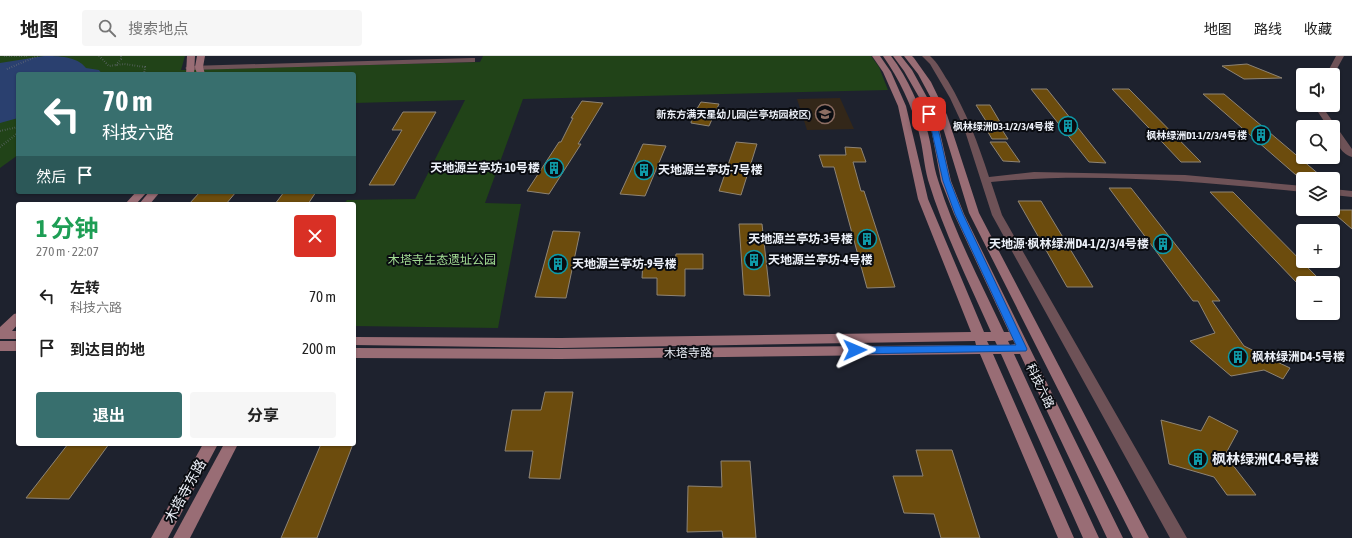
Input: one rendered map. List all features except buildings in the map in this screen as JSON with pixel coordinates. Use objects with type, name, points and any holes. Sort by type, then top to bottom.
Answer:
[{"type":"main road","points":[[190,71],[192,56]]},
{"type":"main road","points":[[200,70],[202,56]]},
{"type":"main road","points":[[876,56],[888,73],[905,112],[917,176],[923,198],[979,336],[1066,538]]},
{"type":"main road","name":"科技六路","points":[[887,56],[896,68],[912,100],[923,132],[933,180],[959,247],[1091,538]]},
{"type":"main road","name":"科技六路","points":[[897,56],[908,70],[924,100],[935,128],[946,181],[956,207],[1022,349],[1115,538]]},
{"type":"main road","points":[[908,56],[930,87],[939,106],[966,194],[974,213],[1141,538]]},
{"type":"main road","points":[[132,202],[140,194]]},
{"type":"main road","points":[[146,202],[153,194]]},
{"type":"main road","points":[[9,339],[16,322]]},
{"type":"main road","name":"木塔寺路","points":[[356,341],[561,343],[1016,336]]},
{"type":"main road","name":"木塔寺路","points":[[356,353],[560,354],[1022,349]]},
{"type":"main road","name":"木塔寺东路","points":[[159,538],[210,446]]},
{"type":"main road","name":"木塔寺东路","points":[[181,538],[230,446]]},
{"type":"street","points":[[926,56],[933,63],[954,98],[968,128],[997,215],[1179,538]]},
{"type":"street","points":[[1334,68],[1340,56]]},
{"type":"street","points":[[190,71],[472,60]]},
{"type":"street","points":[[1340,140],[1352,154]]},
{"type":"street","points":[[986,180],[1034,175],[1184,178],[1296,188]]},
{"type":"street","points":[[1340,193],[1352,194]]},
{"type":"path","points":[[4,56],[29,56]]},
{"type":"path","points":[[7,68],[22,64],[24,61],[31,60],[38,56]]},
{"type":"path","points":[[99,56],[109,66],[124,64],[146,67],[145,72]]},
{"type":"path","points":[[116,66],[121,59],[121,56]]},
{"type":"path","points":[[0,131],[16,127]]},
{"type":"path","points":[[0,147],[16,135]]},
{"type":"shaded area","name":"新东方满天星幼儿园(兰亭坊园校区)","points":[[840,98],[854,129],[807,130],[797,99]]},
{"type":"green space","name":"木塔寺生态遗址公园","points":[[0,56],[185,56],[181,70],[480,62],[483,56],[871,56],[879,67],[888,90],[523,99],[485,203],[521,204],[498,328],[356,326],[356,202],[346,202],[347,200],[415,199],[465,100],[356,103],[356,72],[16,72],[16,156],[0,168]]},
{"type":"water","points":[[44,56],[61,57],[78,61],[86,68],[99,70],[100,72],[16,72],[16,119],[0,123],[0,63]]},
{"type":"place","name":"新东方满天星幼儿园(兰亭坊园校区)","points":[[825,114]]},
{"type":"place","name":"枫林绿洲D3-1/2/3/4号楼","points":[[1068,126]]},
{"type":"place","name":"枫林绿洲D1-1/2/3/4号楼","points":[[1261,135]]},
{"type":"place","name":"天地源兰亭坊-10号楼","points":[[554,168]]},
{"type":"place","name":"天地源兰亭坊-7号楼","points":[[644,170]]},
{"type":"place","name":"天地源兰亭坊-3号楼","points":[[867,239]]},
{"type":"place","name":"天地源·枫林绿洲D4-1/2/3/4号楼","points":[[1163,244]]},
{"type":"place","name":"天地源兰亭坊-4号楼","points":[[754,260]]},
{"type":"place","name":"天地源兰亭坊-9号楼","points":[[558,264]]},
{"type":"place","name":"枫林绿洲D4-5号楼","points":[[1238,357]]},
{"type":"place","name":"枫林绿洲C4-8号楼","points":[[1198,459]]},
{"type":"route","points":[[855,350],[1022,349],[959,214],[946,181],[935,128],[929,114]]}]
